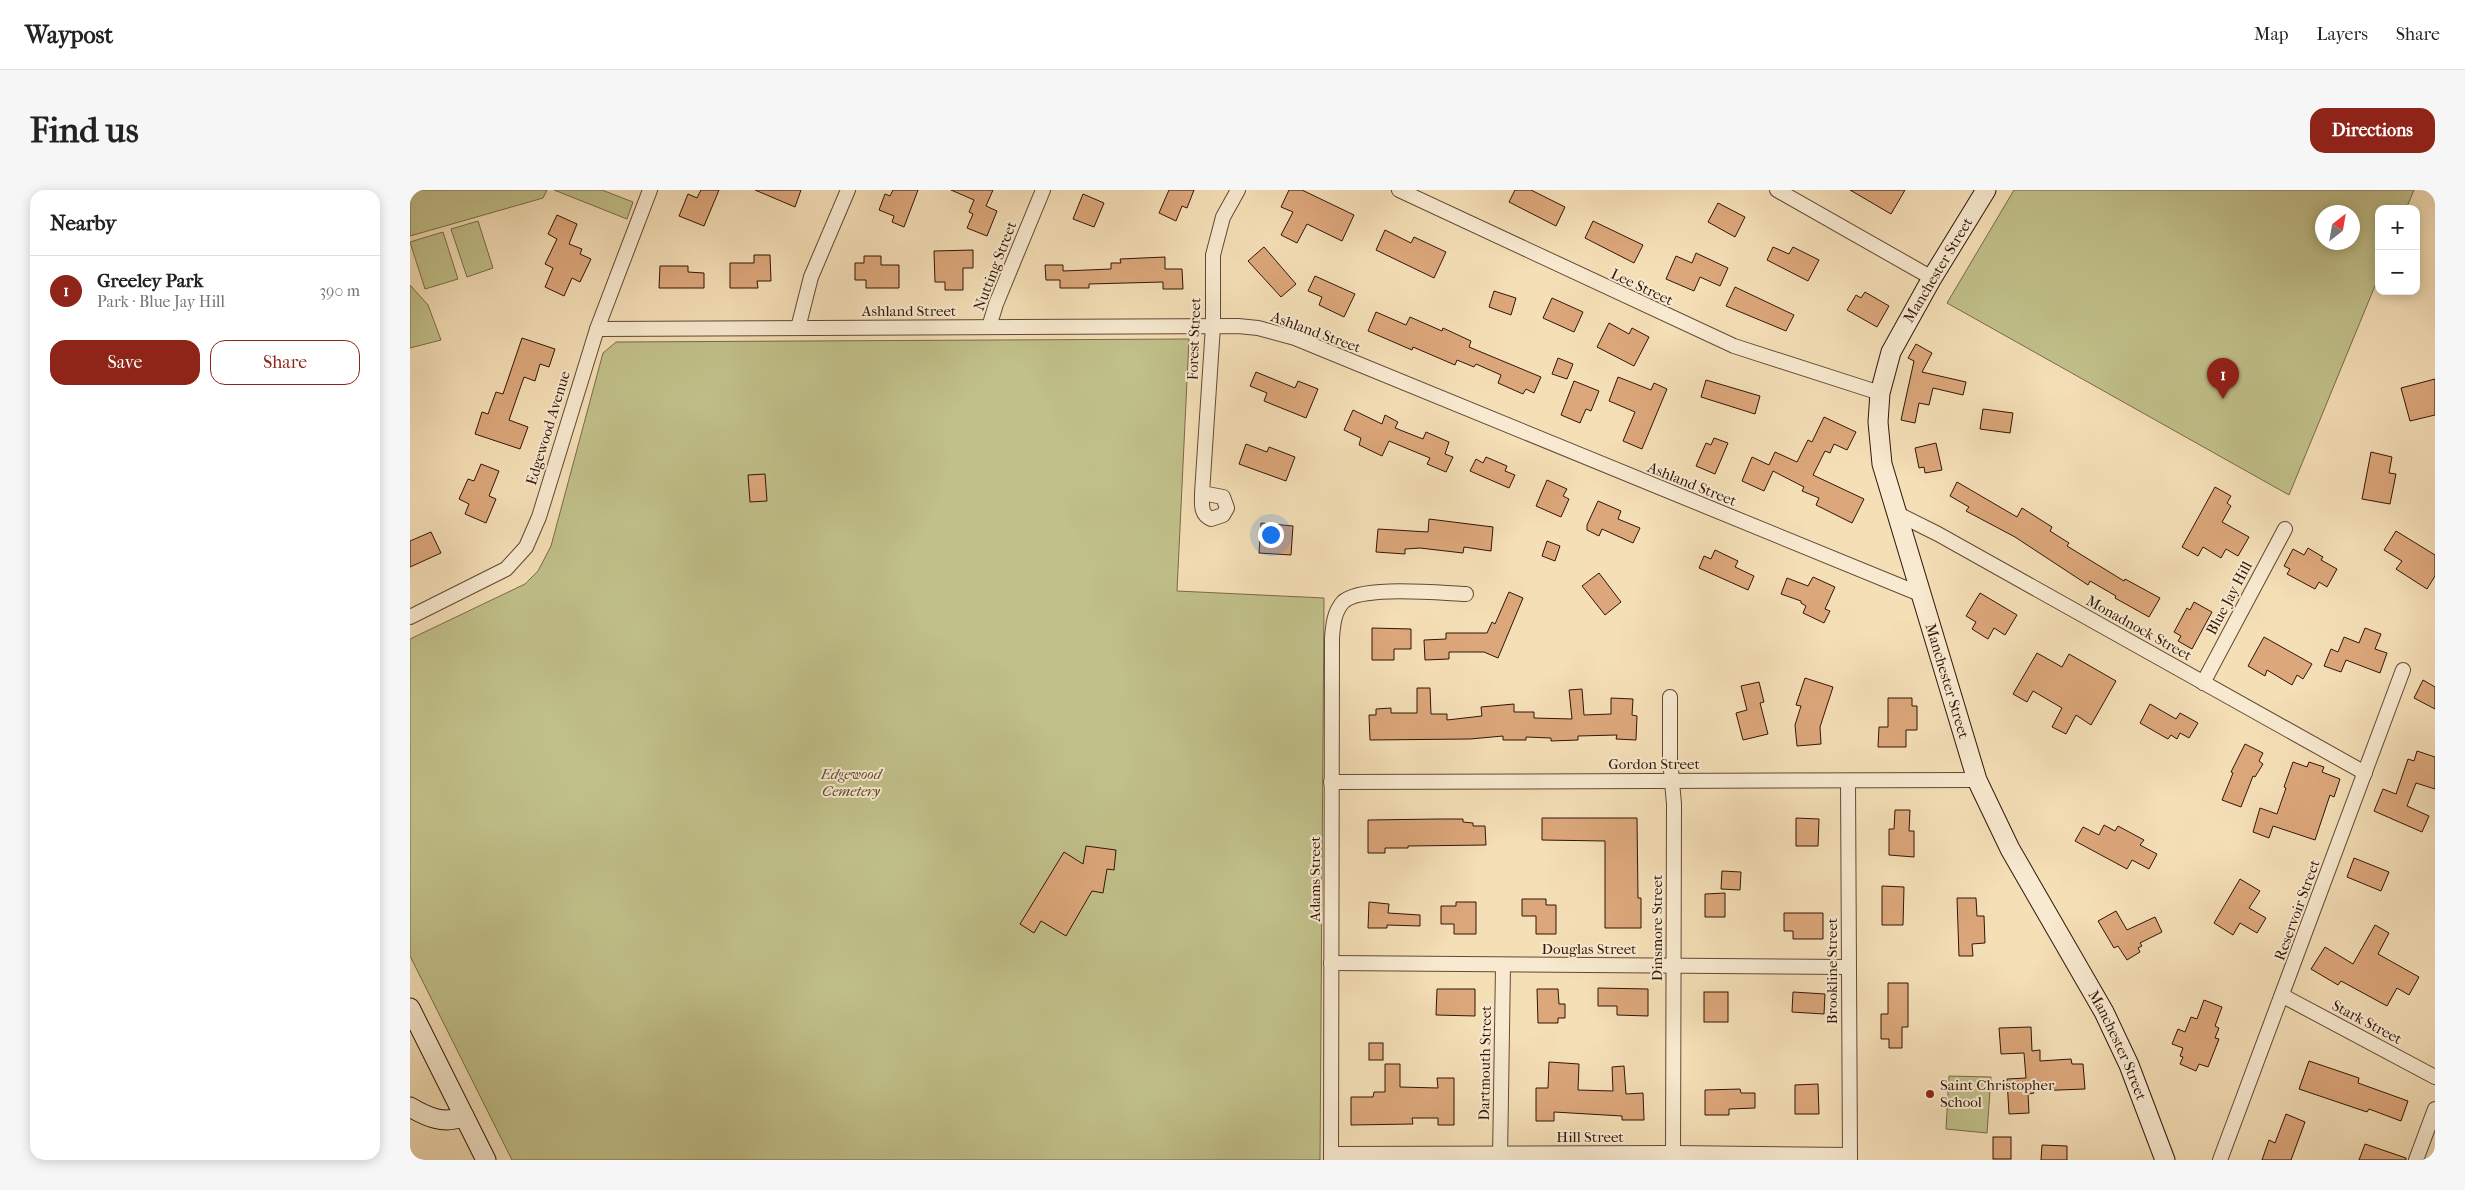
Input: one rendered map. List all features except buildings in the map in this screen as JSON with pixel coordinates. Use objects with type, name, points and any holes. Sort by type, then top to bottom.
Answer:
[{"type":"street","name":"Edgewood Avenue","points":[[410,617],[506,569],[526,547],[539,517],[597,329],[650,190]]},
{"type":"street","points":[[798,328],[811,277],[848,190]]},
{"type":"street","name":"Nutting Street","points":[[989,327],[996,304],[1043,190]]},
{"type":"street","name":"Forest Street","points":[[1202,493],[1213,326],[1213,254],[1223,217],[1238,190]]},
{"type":"street","name":"Lee Street","points":[[1398,190],[1734,346],[1880,393]]},
{"type":"street","points":[[1777,190],[1932,278]]},
{"type":"street","name":"Manchester Street","points":[[1986,190],[1932,278],[1891,352],[1880,393],[1878,440],[1882,464],[1977,780],[2010,849],[2104,1012],[2129,1065],[2165,1160]]},
{"type":"street","name":"Ashland Street","points":[[597,329],[1213,326],[1258,328],[1295,338],[1920,594]]},
{"type":"street","name":"Monadnock Street","points":[[1896,514],[1938,534],[2365,773]]},
{"type":"street","name":"Blue Jay Hill","points":[[2203,683],[2285,529]]},
{"type":"street","name":"Adams Street","points":[[1331,1157],[1332,638],[1337,611],[1344,601],[1355,595],[1369,592],[1466,594]]},
{"type":"street","name":"Reservoir Street","points":[[2220,1160],[2283,996],[2403,670]]},
{"type":"street","name":"Dinsmore Street","points":[[1670,697],[1674,804],[1673,1156]]},
{"type":"street","name":"Gordon Street","points":[[1332,782],[1977,780]]},
{"type":"street","name":"Brookline Street","points":[[1848,781],[1850,1158]]},
{"type":"street","name":"Douglas Street","points":[[1331,964],[1848,967]]},
{"type":"street","name":"Dartmouth Street","points":[[1500,1157],[1503,966]]},
{"type":"street","name":"Stark Street","points":[[2283,996],[2435,1077]]},
{"type":"street","points":[[410,1008],[486,1160]]},
{"type":"street","points":[[410,1106],[427,1116],[442,1120],[464,1116]]},
{"type":"street","points":[[2416,1160],[2435,1109]]},
{"type":"street","name":"Hill Street","points":[[1331,1157],[1673,1156],[1850,1158]]},
{"type":"green space","points":[[410,190],[547,190],[543,198],[410,236]]},
{"type":"green space","points":[[554,190],[602,190],[633,202],[627,219]]},
{"type":"green space","points":[[2014,190],[2414,190],[2408,205],[2375,205],[2375,286],[2289,495],[1947,303]]},
{"type":"green space","points":[[478,221],[493,268],[467,277],[451,229]]},
{"type":"green space","points":[[443,232],[458,279],[425,289],[410,242]]},
{"type":"green space","points":[[410,285],[428,305],[441,340],[410,348]]},
{"type":"green space","name":"Edgewood Cemetery","points":[[1189,339],[1177,591],[1324,598],[1320,1160],[512,1160],[410,956],[410,639],[525,584],[538,571],[551,546],[603,353],[616,342]]},
{"type":"green space","points":[[1949,1076],[1991,1077],[1987,1133],[1946,1129]]},
{"type":"place","name":"Greeley Park","points":[[2223,399]]},
{"type":"place","name":"Saint Christopher School","points":[[1930,1094]]}]
